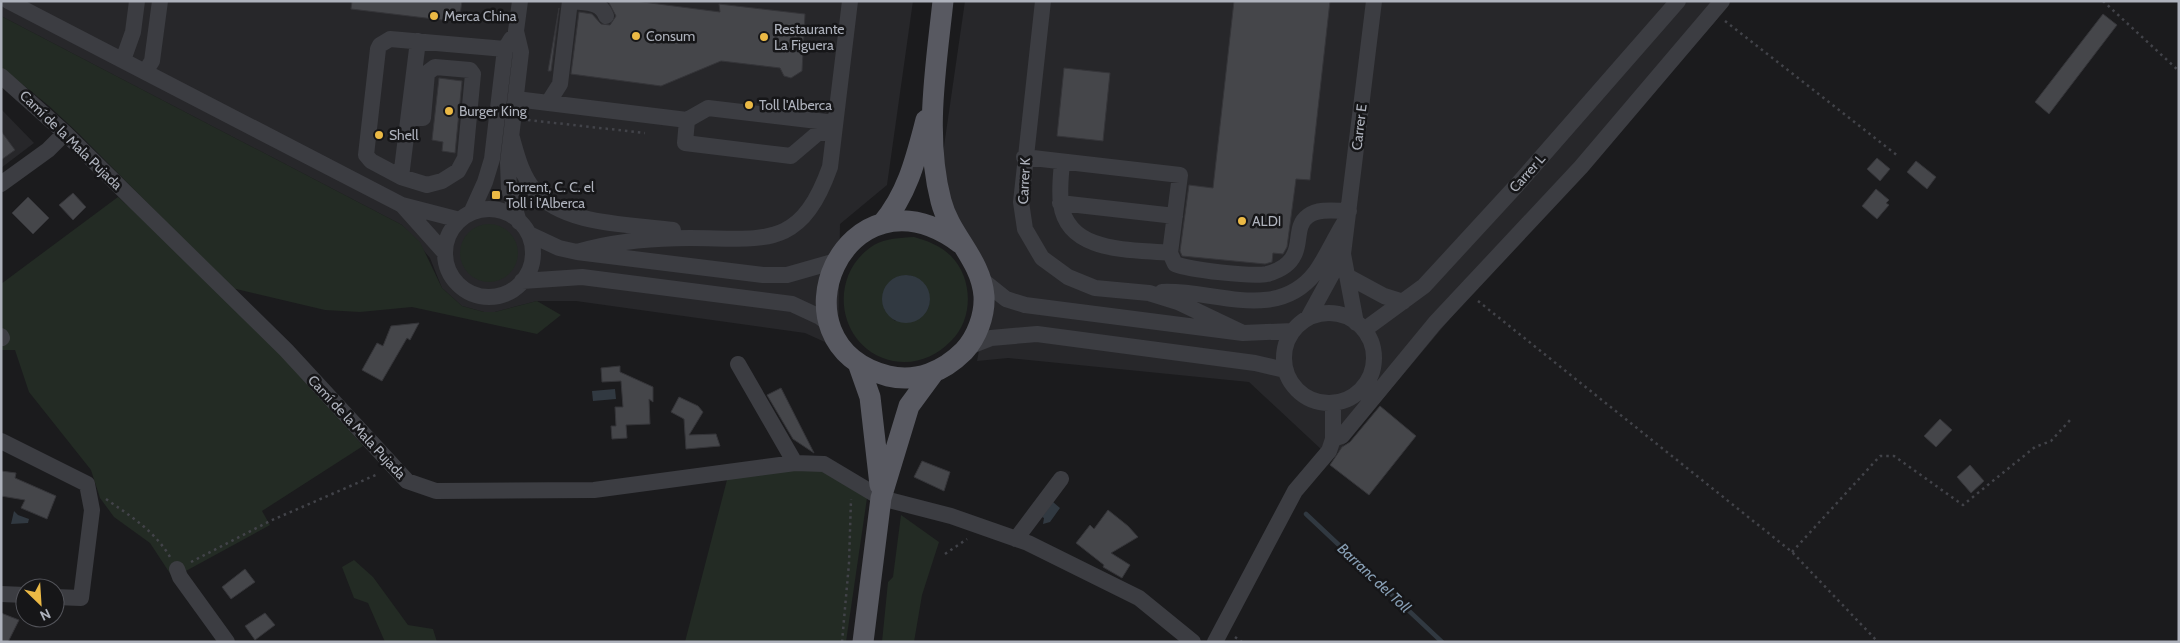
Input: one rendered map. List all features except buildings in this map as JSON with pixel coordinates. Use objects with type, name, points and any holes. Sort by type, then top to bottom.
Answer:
[{"type":"main road","points":[[943,1],[932,98],[934,158],[940,200],[948,223],[973,260],[981,279],[984,297],[982,314],[977,331],[968,346],[953,362],[934,372],[915,378],[895,378],[876,373],[858,363],[846,352],[830,325],[826,303],[828,282],[836,261],[848,245],[863,232],[882,224],[902,221],[923,222],[943,230],[960,243]]},
{"type":"main road","points":[[882,224],[897,204],[909,181],[932,98]]},
{"type":"main road","points":[[858,363],[870,397],[877,442],[881,498]]},
{"type":"main road","points":[[863,642],[881,498],[909,406],[934,372]]},
{"type":"street","points":[[8,1],[402,205],[465,217],[483,210],[496,210],[508,214],[524,228],[559,248],[577,252],[764,275],[787,275],[836,261]]},
{"type":"street","points":[[123,60],[133,32],[137,1]]},
{"type":"street","points":[[145,72],[152,61],[160,1]]},
{"type":"street","points":[[516,31],[505,49],[492,159],[485,182],[465,217],[452,230],[444,253],[446,266],[452,278],[461,288],[473,294],[486,297],[500,296],[522,282],[529,271],[532,259],[532,246],[509,189],[508,163],[521,52],[516,31],[520,1]]},
{"type":"street","points":[[548,103],[560,84],[571,1],[598,5],[604,10],[606,16]]},
{"type":"street","points":[[577,252],[597,246],[633,240],[707,238],[762,240],[800,221],[822,190],[830,167],[850,1]]},
{"type":"street","name":"Carrer K","points":[[1043,1],[1024,157],[1021,202],[1025,229],[1042,258],[1068,277],[1095,288],[1149,293],[1178,302],[1243,333]]},
{"type":"street","name":"Carrer E","points":[[1343,254],[1374,1]]},
{"type":"street","name":"Carrer L","points":[[1360,326],[1403,302],[1424,286],[1510,192],[1678,1]]},
{"type":"street","points":[[1333,439],[1342,436],[1465,290],[1581,167],[1718,7]]},
{"type":"street","points":[[408,116],[423,118],[427,72],[435,67],[470,70],[474,74],[465,158],[458,171],[442,181],[427,185],[401,177],[370,160],[366,155],[380,45],[390,39],[505,49]]},
{"type":"street","points":[[401,177],[418,41]]},
{"type":"street","name":"Camí de la Mala Pujada","points":[[1,76],[65,133],[286,350],[407,481],[436,491],[594,490],[795,463],[824,464],[881,498],[951,516],[1016,539],[1139,598],[1193,642]]},
{"type":"street","points":[[560,84],[575,106]]},
{"type":"street","points":[[516,99],[687,120],[708,108],[835,128]]},
{"type":"street","points":[[687,120],[685,143],[791,156],[818,133],[835,128]]},
{"type":"street","points":[[1,184],[48,150],[65,133]]},
{"type":"street","points":[[512,138],[525,175],[534,190],[546,202],[562,212],[578,217],[686,231],[707,238]]},
{"type":"street","points":[[1024,157],[1180,175],[1170,254],[1176,264],[1189,269],[1265,275],[1283,269],[1295,255],[1301,224],[1308,216],[1320,211],[1349,213],[1315,273],[1300,288],[1280,297],[1262,302],[1177,291],[1149,293]]},
{"type":"street","points":[[358,183],[370,160]]},
{"type":"street","points":[[1062,162],[1060,203],[1068,223],[1076,234],[1094,244],[1170,254]]},
{"type":"street","points":[[1060,203],[1174,216]]},
{"type":"street","points":[[402,205],[444,253]]},
{"type":"street","points":[[1343,254],[1360,326]]},
{"type":"street","points":[[1308,318],[1330,313],[1345,316],[1360,326],[1369,337],[1374,356],[1372,372],[1364,386],[1348,399],[1333,403],[1317,402],[1298,392],[1285,370],[1285,345],[1293,331],[1308,318],[1343,254]]},
{"type":"street","points":[[1347,276],[1384,296],[1403,302]]},
{"type":"street","points":[[522,282],[582,277],[792,304],[820,317],[830,325]]},
{"type":"street","points":[[981,279],[1006,299],[1025,305],[1243,333],[1293,331]]},
{"type":"street","points":[[968,346],[991,338],[1037,334],[1255,363],[1285,370]]},
{"type":"street","points":[[738,364],[795,463]]},
{"type":"street","points":[[1215,642],[1295,491],[1329,451],[1333,439],[1333,403]]},
{"type":"street","points":[[1,442],[87,484],[92,510],[81,598],[65,597]]},
{"type":"street","points":[[1016,539],[1062,479]]},
{"type":"street","points":[[177,569],[180,577],[227,642]]},
{"type":"street","points":[[1,594],[15,595]]},
{"type":"path","points":[[2103,1],[2179,71]]},
{"type":"path","points":[[1718,7],[1898,156]]},
{"type":"path","points":[[514,118],[645,133]]},
{"type":"path","points":[[1465,290],[1792,552],[1878,642]]},
{"type":"path","points":[[1792,552],[1880,456],[1894,456],[1963,505],[2035,447],[2051,441],[2071,418]]},
{"type":"path","points":[[87,484],[150,530],[162,544],[177,569],[270,522],[374,476],[392,465]]},
{"type":"path","points":[[842,642],[852,505],[849,479]]},
{"type":"shaded area","points":[[1,1],[913,1],[887,185],[840,224],[838,348],[805,333],[576,301],[537,301],[495,312],[484,312],[462,306],[442,288],[430,258],[402,225],[1,16]]},
{"type":"shaded area","points":[[965,1],[1730,1],[1714,23],[1464,302],[1328,464],[1323,451],[1249,382],[1008,358],[977,361],[987,309],[964,243],[941,167]]},
{"type":"shaded area","points":[[1,16],[402,225],[420,242],[442,288],[462,306],[484,312],[495,312],[537,301],[561,315],[537,334],[412,307],[360,312],[325,310],[232,288],[78,133],[49,106],[1,67]]},
{"type":"shaded area","points":[[1,109],[34,143],[1,168]]},
{"type":"shaded area","points":[[118,197],[183,254],[309,383],[363,446],[262,511],[270,525],[173,578],[150,543],[114,517],[100,498],[91,470],[29,392],[15,350],[1,350],[1,284]]},
{"type":"shaded area","points":[[483,224],[495,224],[510,232],[518,247],[518,259],[510,274],[495,282],[483,282],[468,274],[460,259],[460,247],[468,232]]},
{"type":"shaded area","points":[[914,237],[942,249],[958,265],[964,275],[967,287],[967,310],[959,332],[945,347],[917,361],[893,361],[874,354],[860,342],[850,327],[844,310],[844,292],[849,274],[859,258],[874,245],[898,238]],"holes":[[[909,275],[915,277],[926,288],[929,298],[928,309],[895,321],[884,309],[887,285],[900,276]]]},
{"type":"shaded area","points":[[901,275],[911,275],[923,282],[930,294],[930,304],[923,316],[911,323],[901,323],[893,319],[886,312],[882,304],[882,294],[886,286],[893,279]]},
{"type":"shaded area","points":[[615,389],[616,399],[593,401],[592,391]]},
{"type":"shaded area","points":[[807,466],[830,474],[867,498],[846,642],[685,642],[728,476]]},
{"type":"shaded area","points":[[1053,502],[1060,508],[1050,522],[1043,524],[1044,518],[1042,517]]},
{"type":"shaded area","points":[[14,511],[18,515],[29,519],[28,523],[11,524]]},
{"type":"shaded area","points":[[901,515],[939,542],[922,595],[914,642],[882,642],[888,582],[893,577]]},
{"type":"shaded area","points":[[354,560],[373,577],[408,625],[433,629],[437,642],[385,642],[368,603],[354,598],[342,567]]},
{"type":"waterway","name":"Barranc del Toll","points":[[1306,514],[1442,642]]},
{"type":"place","name":"Merca China","points":[[434,16]]},
{"type":"place","name":"Consum","points":[[636,36]]},
{"type":"place","name":"Restaurante La Figuera","points":[[764,37]]},
{"type":"place","name":"Toll l'Alberca","points":[[749,105]]},
{"type":"place","name":"Burger King","points":[[449,111]]},
{"type":"place","name":"Shell","points":[[379,135]]},
{"type":"place","name":"Torrent, C. C. el Toll i l'Alberca","points":[[496,195]]},
{"type":"place","name":"ALDI","points":[[1242,221]]}]
